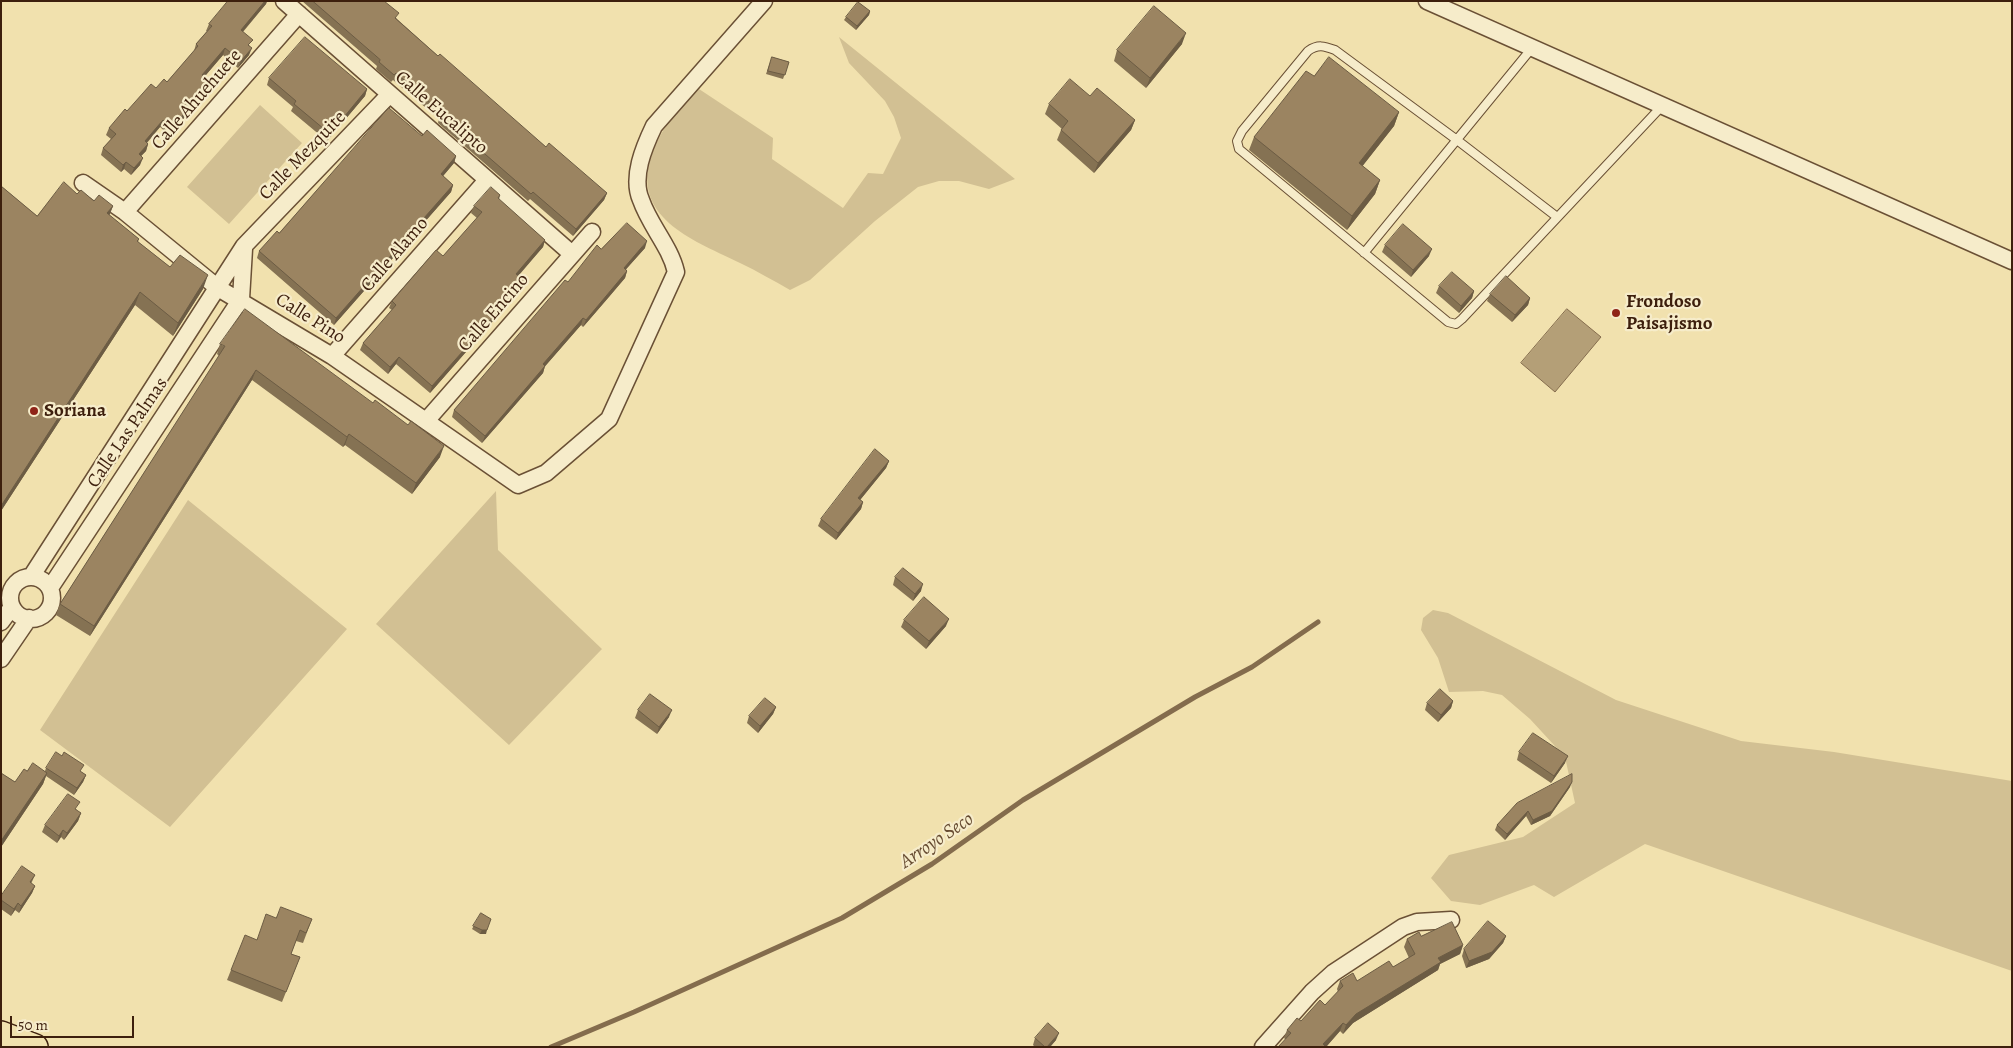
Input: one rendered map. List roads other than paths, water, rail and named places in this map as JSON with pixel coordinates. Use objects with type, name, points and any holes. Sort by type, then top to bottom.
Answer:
[{"type":"main road","points":[[1,1034],[35,1047]]},
{"type":"street","name":"Calle Eucalipto","points":[[284,1],[572,254]]},
{"type":"street","name":"Calle Pino","points":[[83,183],[125,212],[218,288],[332,356],[518,485],[546,474],[609,419],[676,272],[673,260],[640,200],[638,185],[646,145],[654,126],[764,1]]},
{"type":"street","points":[[1427,1],[2012,260]]},
{"type":"street","name":"Calle Ahuehuete","points":[[125,212],[299,14]]},
{"type":"street","name":"Calle Mezquite","points":[[218,288],[244,246],[390,94]]},
{"type":"street","name":"Calle Alamo","points":[[332,356],[487,180]]},
{"type":"street","name":"Calle Encino","points":[[426,421],[592,232]]},
{"type":"street","points":[[241,300],[244,246]]},
{"type":"street","name":"Calle Las Palmas","points":[[31,577],[218,288]]},
{"type":"street","name":"Calle Las Palmas","points":[[50,588],[241,300]]},
{"type":"street","points":[[31,577],[42,580],[50,588],[52,597],[48,609],[38,617],[29,618],[17,614],[12,607],[10,598],[13,586],[20,580],[31,577]]},
{"type":"street","points":[[1,622],[12,607]]},
{"type":"street","points":[[1,659],[29,618]]},
{"type":"street","points":[[1263,1047],[1312,992],[1333,973],[1403,927],[1417,922],[1451,920]]},
{"type":"lane","points":[[1557,217],[1336,50],[1323,46],[1315,46],[1308,50],[1242,131],[1237,142],[1239,149],[1364,253],[1448,322],[1456,324],[1662,106]]},
{"type":"lane","points":[[1364,253],[1532,48]]},
{"type":"waterway","name":"Arroyo Seco","points":[[551,1047],[634,1012],[842,918],[932,864],[1023,800],[1195,697],[1252,667],[1318,622]]},
{"type":"place","name":"Frondoso Paisajismo","points":[[1616,313]]},
{"type":"place","name":"Soriana","points":[[34,411]]}]
